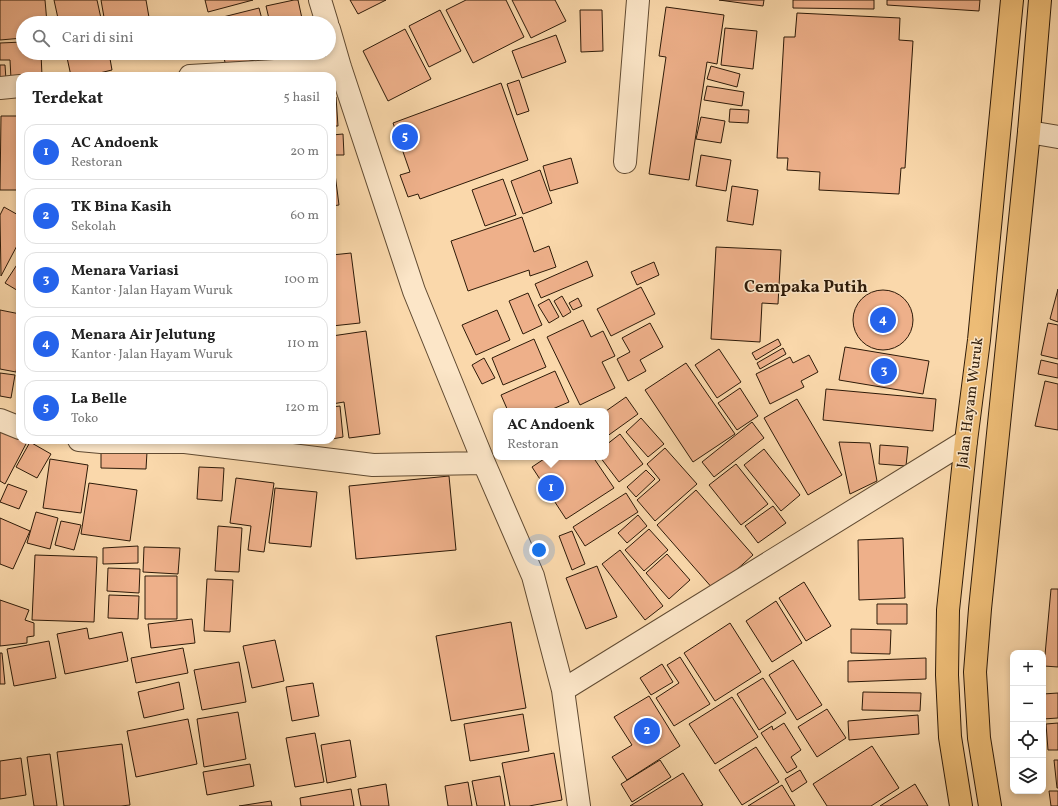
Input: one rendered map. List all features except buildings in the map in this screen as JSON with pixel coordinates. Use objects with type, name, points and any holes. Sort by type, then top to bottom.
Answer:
[{"type":"main road","name":"Jalan Hayam Wuruk","points":[[961,806],[950,738],[947,675],[948,610],[966,441],[979,340],[1012,0]]},
{"type":"main road","name":"Jalan Hayam Wuruk","points":[[990,806],[979,738],[975,672],[980,609],[1008,352],[1040,0]]},
{"type":"street","points":[[320,0],[325,16]]},
{"type":"street","points":[[625,162],[638,0]]},
{"type":"street","points":[[336,53],[414,292],[532,576],[563,690],[579,806]]},
{"type":"street","points":[[257,72],[340,67]]},
{"type":"street","points":[[0,88],[16,86]]},
{"type":"street","points":[[1029,132],[1058,137]]},
{"type":"street","points":[[0,420],[16,426]]},
{"type":"street","points":[[563,690],[966,441]]},
{"type":"street","points":[[201,444],[374,465],[484,463]]},
{"type":"place","name":"La Belle","points":[[405,137]]},
{"type":"place","name":"Menara Air Jelutung","points":[[883,320]]},
{"type":"place","name":"Menara Variasi","points":[[884,371]]},
{"type":"place","name":"AC Andoenk","points":[[551,488]]},
{"type":"place","name":"TK Bina Kasih","points":[[647,731]]},
{"type":"district","name":"Cempaka Putih","points":[[806,287]]}]
